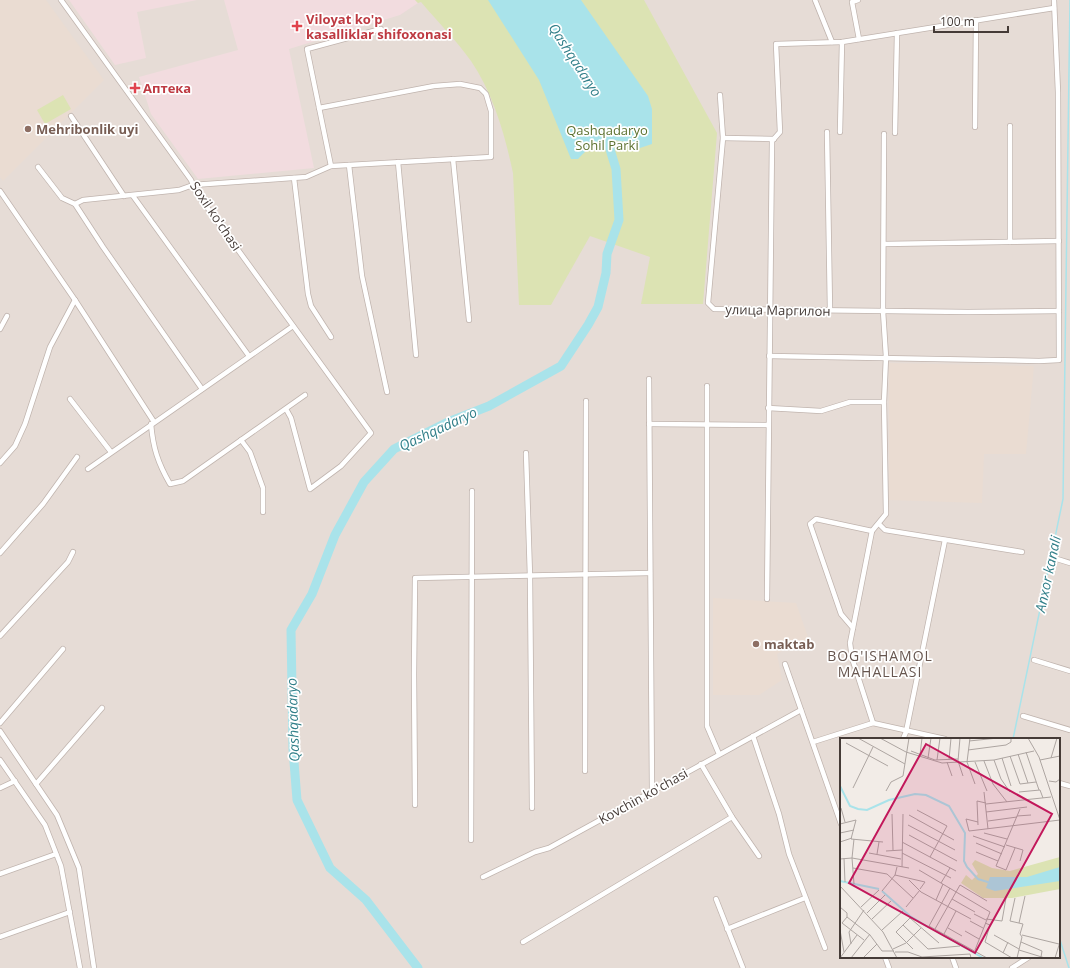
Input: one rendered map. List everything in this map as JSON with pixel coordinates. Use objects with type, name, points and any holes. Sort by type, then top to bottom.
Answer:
[{"type":"street","name":"Soxil ko'chasi","points":[[61,0],[193,185],[196,192],[371,432],[341,466],[310,489],[292,418],[286,409]]},
{"type":"street","points":[[815,0],[832,42]]},
{"type":"street","points":[[858,0],[852,2],[859,39]]},
{"type":"street","points":[[769,356],[1039,361],[1059,360],[1058,92],[1054,0]]},
{"type":"street","points":[[767,599],[772,141],[780,132],[776,44],[842,42],[1054,8]]},
{"type":"street","points":[[975,127],[976,20]]},
{"type":"street","points":[[331,166],[307,49],[381,29]]},
{"type":"street","points":[[895,133],[897,33]]},
{"type":"street","points":[[840,132],[842,42]]},
{"type":"street","points":[[75,204],[83,200],[133,196],[179,190],[193,185],[306,177],[331,166],[491,157],[491,111],[486,94],[480,88],[460,84],[434,86],[319,108]]},
{"type":"street","name":"улица Маргилон","points":[[720,95],[723,138],[708,303],[714,309],[1059,311]]},
{"type":"street","points":[[71,116],[124,196]]},
{"type":"street","points":[[1010,126],[1010,242]]},
{"type":"street","points":[[827,132],[830,310]]},
{"type":"street","points":[[873,723],[852,658],[850,643],[872,531],[886,514],[884,402],[886,358],[884,311],[884,134]]},
{"type":"street","points":[[723,138],[774,139]]},
{"type":"street","points":[[453,159],[469,320]]},
{"type":"street","points":[[398,162],[416,355]]},
{"type":"street","points":[[349,165],[362,276],[387,392]]},
{"type":"street","points":[[38,167],[62,198],[75,204],[103,247],[202,389]]},
{"type":"street","points":[[294,178],[308,294],[311,306],[331,337]]},
{"type":"street","points":[[0,191],[75,300],[153,423],[152,440],[158,462],[170,484],[183,481],[305,395]]},
{"type":"street","points":[[133,196],[249,356]]},
{"type":"street","points":[[884,244],[1059,241]]},
{"type":"street","points":[[0,464],[15,446],[50,347],[75,300]]},
{"type":"street","points":[[0,329],[8,316]]},
{"type":"street","points":[[88,469],[293,326]]},
{"type":"street","points":[[649,379],[652,792]]},
{"type":"street","points":[[707,386],[707,726],[718,754]]},
{"type":"street","points":[[70,399],[111,452]]},
{"type":"street","points":[[585,771],[586,401]]},
{"type":"street","points":[[768,408],[821,411],[850,402],[884,402]]},
{"type":"street","points":[[650,424],[768,425]]},
{"type":"street","points":[[241,440],[250,452],[263,488],[263,512]]},
{"type":"street","points":[[526,453],[530,576],[532,808]]},
{"type":"street","points":[[0,553],[42,504],[77,457]]},
{"type":"street","points":[[471,840],[472,492]]},
{"type":"street","points":[[853,628],[840,614],[810,524],[816,519],[872,531]]},
{"type":"street","points":[[879,524],[885,530],[1022,552]]},
{"type":"street","points":[[903,738],[906,732],[945,540]]},
{"type":"street","points":[[0,636],[68,562],[73,552]]},
{"type":"street","points":[[1057,559],[1070,563]]},
{"type":"street","points":[[415,805],[415,578],[650,573]]},
{"type":"street","points":[[0,723],[63,649]]},
{"type":"street","points":[[1034,660],[1070,671]]},
{"type":"street","points":[[785,664],[840,821]]},
{"type":"street","points":[[36,784],[102,708]]},
{"type":"street","name":"Kovchin ko'chasi","points":[[483,877],[535,852],[549,848],[718,754],[801,710]]},
{"type":"street","points":[[1023,716],[1070,730]]},
{"type":"street","points":[[813,742],[873,723],[906,732],[939,738]]},
{"type":"street","points":[[0,731],[57,815],[79,868],[94,968]]},
{"type":"street","points":[[753,736],[779,814],[789,854],[825,948]]},
{"type":"street","points":[[0,760],[45,825],[61,866],[80,968]]},
{"type":"street","points":[[701,764],[732,817],[759,856]]},
{"type":"street","points":[[0,788],[15,781]]},
{"type":"street","points":[[1060,783],[1070,786]]},
{"type":"street","points":[[523,942],[732,817]]},
{"type":"street","points":[[0,874],[56,854]]},
{"type":"street","points":[[727,929],[805,898]]},
{"type":"street","points":[[716,899],[744,968]]},
{"type":"street","points":[[0,937],[70,912]]},
{"type":"street","points":[[885,958],[889,968]]},
{"type":"street","points":[[952,958],[956,968]]},
{"type":"street","points":[[1012,968],[1027,958]]},
{"type":"shaded area","points":[[0,0],[1070,0],[1070,968],[0,968]]},
{"type":"shaded area","name":"Mehribonlik uyi","points":[[0,0],[46,0],[104,80],[3,181],[0,177]]},
{"type":"shaded area","points":[[69,0],[197,0],[137,12],[146,58],[115,65]]},
{"type":"shaded area","points":[[224,0],[415,0],[418,3],[400,15],[289,49],[314,168],[198,179],[151,114],[139,77],[238,50]]},
{"type":"shaded area","points":[[889,363],[1034,366],[1026,454],[984,454],[982,503],[889,500]]},
{"type":"shaded area","name":"maktab","points":[[713,598],[796,603],[809,640],[787,648],[777,654],[782,680],[759,695],[713,695]]},
{"type":"green space","name":"Qashqadaryo Sohil Parki","points":[[415,0],[644,0],[717,133],[703,304],[641,304],[650,257],[590,236],[551,305],[519,305],[513,173],[506,144],[492,100],[479,73],[465,53],[421,2],[418,3]]},
{"type":"green space","points":[[63,95],[71,109],[45,124],[37,110]]},
{"type":"water","points":[[488,0],[581,0],[648,96],[652,109],[652,144],[640,148],[622,141],[606,141],[592,147],[578,159],[571,159],[539,80]]},
{"type":"waterway","name":"Anxor kanali","points":[[1013,738],[1063,499],[1070,0]]},
{"type":"waterway","name":"Qashqadaryo","points":[[418,968],[366,900],[330,868],[297,800],[293,749],[291,630],[312,594],[335,535],[364,482],[394,449],[448,422],[489,406],[561,366],[588,325],[598,307],[606,273],[607,254],[619,220],[616,169],[609,146],[607,130]]},
{"type":"waterway","name":"Anxor kanali","points":[[1060,940],[1069,968]]},
{"type":"place","name":"Viloyat ko'p kasalliklar shifoxonasi","points":[[297,26]]},
{"type":"place","name":"Аптека","points":[[135,88]]},
{"type":"place","name":"Mehribonlik uyi","points":[[28,129]]},
{"type":"place","name":"maktab","points":[[756,644]]},
{"type":"district","name":"BOG'ISHAMOL MAHALLASI","points":[[880,664]]}]
